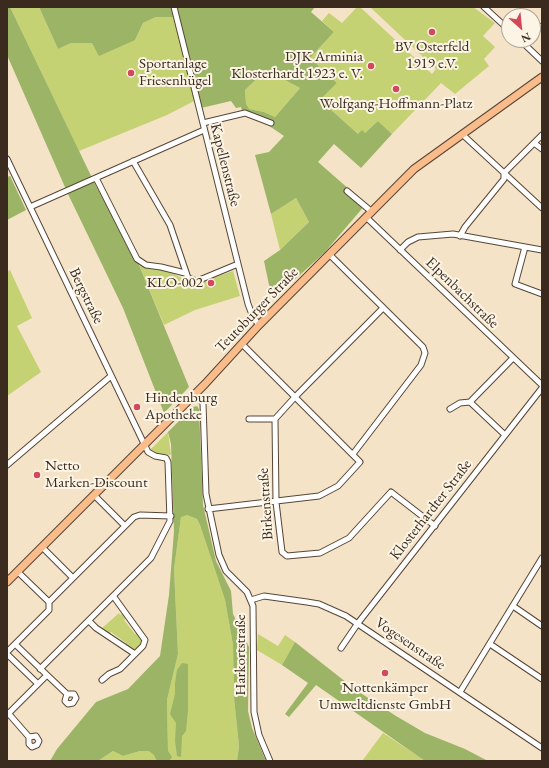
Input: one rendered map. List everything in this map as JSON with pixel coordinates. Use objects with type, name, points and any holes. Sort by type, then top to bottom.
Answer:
[{"type":"main road","name":"Teutoburger Straße","points":[[7,582],[195,394],[259,325],[419,164],[542,77]]},
{"type":"street","name":"Kapellenstraße","points":[[174,7],[250,311],[259,325]]},
{"type":"street","points":[[484,7],[501,23]]},
{"type":"street","points":[[530,48],[542,61]]},
{"type":"street","points":[[203,123],[245,113],[271,123]]},
{"type":"street","points":[[30,207],[204,130]]},
{"type":"street","points":[[462,134],[542,208]]},
{"type":"street","points":[[460,236],[465,227],[504,179],[504,173],[542,135]]},
{"type":"street","points":[[534,143],[542,149]]},
{"type":"street","name":"Bergstraße","points":[[7,159],[148,452],[152,455],[167,459],[170,516]]},
{"type":"street","points":[[133,162],[170,225],[185,274],[189,279],[197,281],[238,264]]},
{"type":"street","points":[[96,178],[137,259],[146,265],[161,266],[185,274]]},
{"type":"street","points":[[347,191],[372,212]]},
{"type":"street","name":"Elpenbachstraße","points":[[367,218],[542,387]]},
{"type":"street","points":[[400,250],[411,240],[418,237],[453,234],[542,250]]},
{"type":"street","points":[[525,247],[515,284],[542,294]]},
{"type":"street","points":[[330,254],[423,347],[426,353],[416,371],[353,454]]},
{"type":"street","points":[[249,419],[276,419],[295,397],[383,308]]},
{"type":"street","points":[[208,509],[313,498],[328,493],[360,462],[242,344]]},
{"type":"street","points":[[450,409],[460,403],[470,402],[513,358]]},
{"type":"street","points":[[7,465],[111,376]]},
{"type":"street","name":"Klosterhardter Straße","points":[[341,648],[358,623],[542,387]]},
{"type":"street","name":"Harkortstraße","points":[[195,394],[203,403],[205,483],[208,509],[222,564],[231,578],[247,592],[253,606],[254,712],[259,735],[270,761]]},
{"type":"street","points":[[470,402],[505,435]]},
{"type":"street","name":"Birkenstraße","points":[[276,419],[276,502],[282,552],[287,556],[320,553],[349,538],[391,492],[434,526]]},
{"type":"street","points":[[94,495],[125,526]]},
{"type":"street","points":[[38,684],[7,653],[48,610],[49,602],[136,515],[170,516],[170,521],[149,561],[40,669]]},
{"type":"street","points":[[42,547],[73,578]]},
{"type":"street","points":[[460,692],[542,558]]},
{"type":"street","points":[[18,572],[49,602]]},
{"type":"street","points":[[102,680],[109,674],[120,669],[143,646],[144,637],[114,596]]},
{"type":"street","name":"Vogesenstraße","points":[[251,600],[264,596],[319,604],[332,609],[358,623],[542,748]]},
{"type":"street","points":[[513,606],[542,626]]},
{"type":"street","points":[[89,621],[96,628],[134,654]]},
{"type":"street","points":[[15,644],[66,694]]},
{"type":"street","points":[[490,644],[542,679]]},
{"type":"street","points":[[29,737],[8,714],[47,675]]},
{"type":"green space","points":[[7,7],[10,7],[94,182],[139,265],[189,387],[164,413],[123,308],[68,194],[7,55]]},
{"type":"green space","name":"Sportanlage Friesenhügel","points":[[10,7],[39,7],[58,49],[71,43],[135,40],[143,23],[156,17],[175,17],[196,100],[167,115],[79,151]]},
{"type":"green space","points":[[39,7],[315,7],[311,12],[334,32],[310,58],[337,83],[320,100],[358,134],[362,130],[365,133],[378,121],[392,134],[361,168],[334,144],[318,162],[366,204],[325,252],[279,294],[269,285],[264,261],[280,250],[309,222],[296,198],[271,214],[255,155],[269,152],[284,136],[262,121],[243,115],[241,107],[236,108],[231,101],[201,108],[175,17],[156,17],[143,23],[135,40],[99,56],[92,43],[71,43],[58,49]],"holes":[[[266,70],[300,88],[275,117],[264,112],[249,109],[246,104],[245,90]]]},
{"type":"green space","name":"DJK Arminia Klosterhardt 1923 e. V.","points":[[357,7],[360,7],[432,74],[436,69],[370,7],[473,7],[495,23],[483,36],[495,47],[484,59],[489,66],[455,94],[441,83],[392,134],[378,121],[365,133],[358,134],[320,100],[337,83],[310,58],[334,32],[322,21],[329,13],[342,23]]},
{"type":"green space","points":[[266,70],[300,88],[275,117],[264,112],[248,109],[246,104],[245,90]]},
{"type":"green space","points":[[10,176],[26,210],[7,220],[7,177]]},
{"type":"green space","points":[[296,198],[309,222],[280,250],[271,214]]},
{"type":"green space","points":[[139,265],[164,269],[194,284],[233,271],[240,296],[195,310],[164,325]]},
{"type":"green space","points":[[10,270],[32,318],[17,326],[41,372],[7,396],[7,272]]},
{"type":"green space","points":[[197,406],[199,409],[203,505],[216,561],[231,591],[233,614],[249,647],[248,711],[252,728],[266,761],[237,761],[239,746],[234,698],[233,645],[225,600],[200,525],[197,519],[187,515],[181,517],[174,569],[178,654],[167,700],[168,751],[172,757],[169,761],[157,761],[154,755],[149,751],[140,751],[123,756],[113,751],[98,761],[50,761],[57,749],[96,702],[128,689],[160,656],[169,595],[174,531],[171,444],[168,432],[193,407]]},
{"type":"green space","points":[[168,432],[171,455],[149,451]]},
{"type":"green space","points":[[187,515],[197,519],[200,525],[225,600],[233,645],[234,698],[239,746],[237,761],[98,761],[113,751],[123,756],[140,751],[168,751],[167,700],[178,654],[174,569],[181,516]]},
{"type":"green space","points":[[119,613],[120,615],[123,613],[126,617],[124,620],[135,634],[138,632],[142,640],[141,645],[136,649],[132,650],[125,646],[126,643],[111,632],[109,634],[101,629]]},
{"type":"green space","points":[[258,634],[278,646],[285,635],[295,642],[282,665],[257,650]]},
{"type":"green space","points":[[295,642],[356,690],[396,716],[425,733],[465,749],[488,761],[425,761],[316,685],[289,717],[285,714],[308,683],[282,665]]},
{"type":"green space","points":[[182,663],[188,664],[188,710],[186,731],[182,736],[181,757],[177,756],[175,741],[176,723],[170,714],[175,694],[177,670]]},
{"type":"green space","points":[[383,733],[418,756],[425,761],[362,761]]},
{"type":"place","name":"BV Osterfeld 1919 e.V.","points":[[432,32]]},
{"type":"place","name":"DJK Arminia Klosterhardt 1923 e. V.","points":[[371,66]]},
{"type":"place","name":"Sportanlage Friesenhügel","points":[[131,73]]},
{"type":"place","name":"Wolfgang-Hoffmann-Platz","points":[[396,89]]},
{"type":"place","name":"KLO-002","points":[[211,283]]},
{"type":"place","name":"Hindenburg Apotheke","points":[[137,407]]},
{"type":"place","name":"Netto Marken-Discount","points":[[37,475]]},
{"type":"place","name":"Nottenkämper Umweltdienste GmbH","points":[[385,673]]}]
